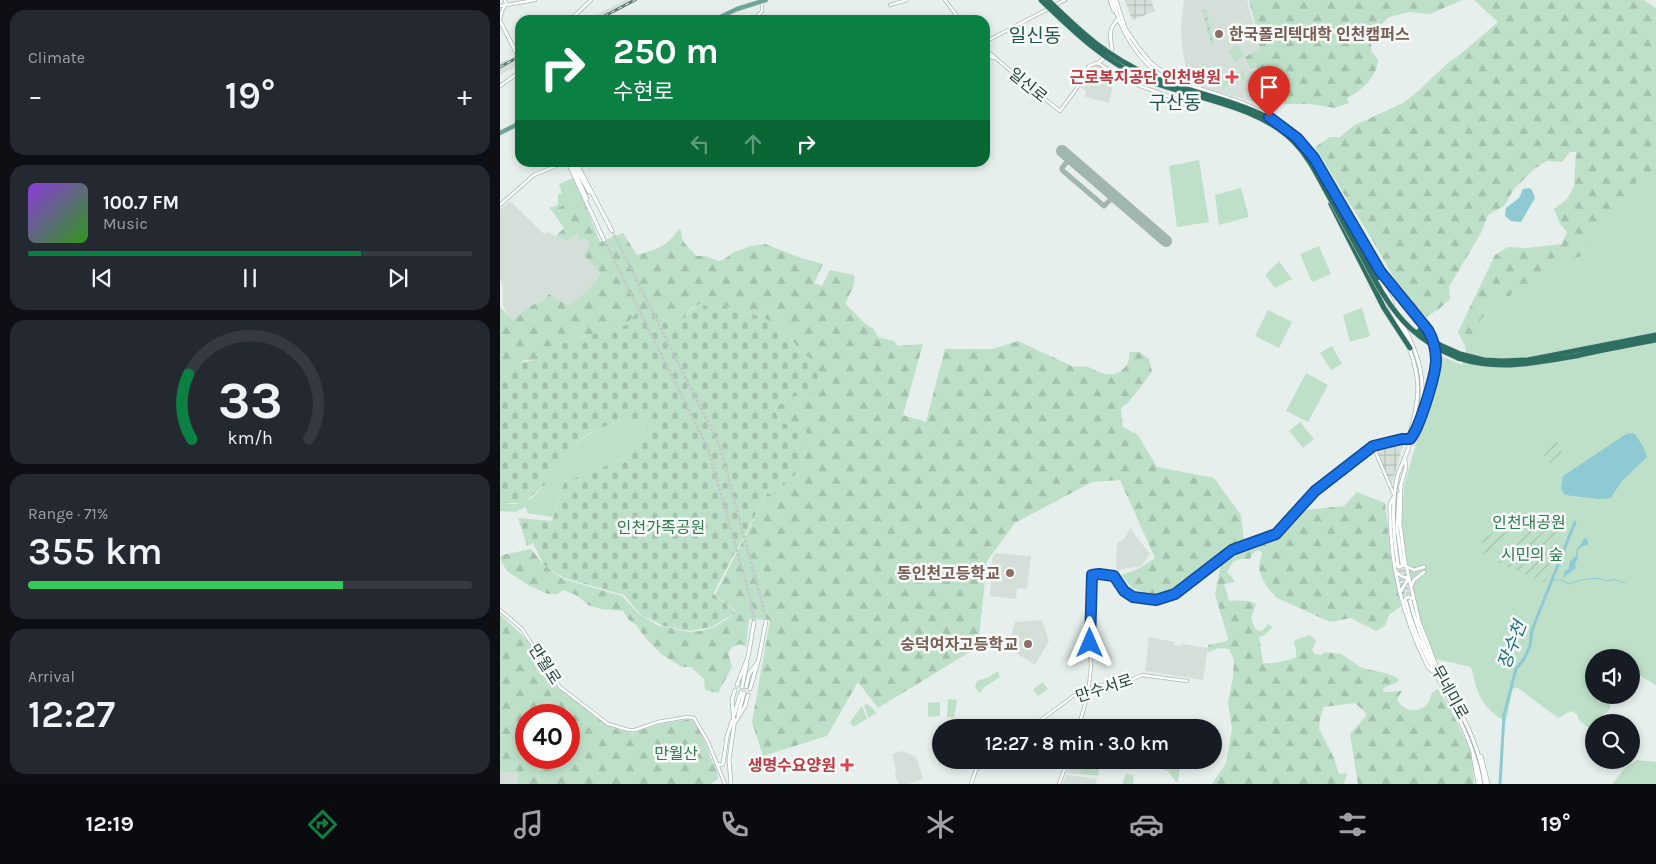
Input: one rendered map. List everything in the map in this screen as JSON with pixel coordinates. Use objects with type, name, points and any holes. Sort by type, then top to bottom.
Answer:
[{"type":"highway","points":[[1041,0],[1095,50],[1123,69],[1150,81],[1246,113],[1274,126],[1284,133],[1301,149],[1314,168],[1385,297],[1403,320],[1423,339],[1459,356],[1484,364],[1500,366],[1527,365],[1656,340]]},
{"type":"highway","points":[[1048,0],[1096,45],[1128,65],[1153,77],[1249,108],[1277,122],[1297,138],[1314,158],[1332,189],[1387,296],[1396,308],[1422,334],[1459,356],[1484,360],[1528,360],[1656,335]]},
{"type":"highway","points":[[1324,188],[1337,218],[1384,308],[1410,348]]},
{"type":"highway","points":[[1332,189],[1380,271],[1431,336],[1436,352],[1436,368],[1415,434]]},
{"type":"main road","points":[[724,15],[764,0]]},
{"type":"main road","points":[[1114,0],[1118,17],[1131,43],[1144,61],[1172,84],[1195,94],[1241,108],[1269,120],[1289,135],[1311,163],[1406,337],[1419,379],[1417,403],[1405,459],[1406,468],[1401,486],[1401,563],[1396,572],[1400,593],[1408,601],[1438,664],[1437,674]]},
{"type":"main road","points":[[1114,0],[1118,17],[1150,62],[1177,82],[1243,103],[1275,118],[1299,139],[1313,159],[1373,266],[1415,349],[1423,379],[1423,392],[1415,434],[1410,439]]},
{"type":"main road","points":[[1098,63],[1112,49],[1110,33],[1118,17]]},
{"type":"main road","points":[[500,20],[515,51]]},
{"type":"main road","points":[[1177,82],[1185,79],[1187,75]]},
{"type":"main road","points":[[500,133],[515,126]]},
{"type":"main road","points":[[570,167],[604,240]]},
{"type":"main road","points":[[575,167],[612,231]]},
{"type":"main road","points":[[1405,459],[1400,466],[1394,496],[1390,504],[1390,528],[1411,589]]},
{"type":"main road","points":[[1401,563],[1414,570],[1424,567]]},
{"type":"main road","points":[[1396,572],[1408,578]]},
{"type":"main road","points":[[1408,601],[1414,580],[1424,572]]},
{"type":"main road","points":[[1400,593],[1408,578]]},
{"type":"main road","name":"무네미로","points":[[1408,601],[1415,633],[1475,749],[1482,775],[1487,784]]},
{"type":"main road","points":[[754,622],[748,657],[746,687],[749,674],[759,658],[766,621]]},
{"type":"main road","points":[[737,685],[748,657]]},
{"type":"main road","points":[[731,784],[729,760],[735,719],[732,700],[735,690]]},
{"type":"main road","points":[[716,763],[718,765],[723,764],[727,737],[744,693],[744,706],[735,719]]},
{"type":"main road","points":[[1475,749],[1479,784]]},
{"type":"main road","points":[[1475,749],[1484,761],[1487,784]]},
{"type":"main road","name":"무네미로","points":[[1479,784],[1482,775]]},
{"type":"street","points":[[500,6],[504,0],[506,4]]},
{"type":"street","points":[[500,6],[535,0]]},
{"type":"street","points":[[575,15],[591,0]]},
{"type":"street","points":[[758,15],[762,11],[764,0]]},
{"type":"street","points":[[890,5],[907,0]]},
{"type":"street","points":[[945,0],[956,15]]},
{"type":"street","points":[[990,39],[1065,0]]},
{"type":"street","points":[[500,20],[506,4]]},
{"type":"street","name":"일신로","points":[[990,54],[1060,111],[1080,84],[1089,66],[1098,63]]},
{"type":"street","name":"일신로","points":[[990,57],[995,58]]},
{"type":"street","points":[[1098,63],[1116,75],[1137,85],[1177,99]]},
{"type":"street","points":[[500,86],[515,76]]},
{"type":"street","points":[[500,205],[534,175],[554,167]]},
{"type":"street","points":[[1080,719],[1088,691],[1091,666],[1089,626],[1092,575],[1114,576],[1124,591],[1136,598],[1156,600],[1175,594],[1232,550],[1276,534],[1315,491],[1373,446],[1410,439]]},
{"type":"street","points":[[1373,446],[1394,496]]},
{"type":"street","name":"만월로","points":[[500,610],[522,629],[560,688],[608,724],[635,730],[658,722],[693,717],[696,719],[708,742],[725,784]]},
{"type":"street","name":"만수서로","points":[[1042,719],[1076,694],[1103,684],[1133,679],[1142,675],[1187,680]]},
{"type":"street","points":[[971,784],[977,769]]},
{"type":"street","points":[[1058,784],[1064,769]]},
{"type":"shaded area","points":[[625,0],[638,0],[610,15],[596,15]]},
{"type":"shaded area","points":[[1125,0],[1151,0],[1155,11],[1132,20]]},
{"type":"shaded area","name":"한국폴리텍대학 인천캠퍼스","points":[[1184,0],[1247,0],[1259,49],[1245,57],[1250,71],[1257,70],[1267,91],[1263,94],[1259,92],[1251,96],[1253,102],[1195,85],[1204,80],[1203,76],[1191,81],[1186,70],[1182,44],[1181,26]]},
{"type":"shaded area","points":[[512,59],[515,67],[500,75],[500,62]]},
{"type":"shaded area","points":[[1100,65],[1115,76],[1109,103],[1085,97],[1086,91],[1080,87],[1091,66]]},
{"type":"shaded area","points":[[510,201],[545,235],[547,232],[567,241],[577,234],[591,245],[583,255],[601,272],[588,290],[569,307],[549,294],[541,302],[532,305],[512,320],[507,314],[503,305],[503,285],[500,280],[500,209]]},
{"type":"shaded area","points":[[1404,442],[1391,487],[1375,448]]},
{"type":"shaded area","points":[[1130,528],[1150,554],[1141,566],[1117,570],[1117,543],[1124,539]]},
{"type":"shaded area","name":"동인천고등학교","points":[[995,553],[1031,556],[1027,589],[1017,588],[1016,599],[990,596],[992,560]]},
{"type":"shaded area","name":"숭덕여자고등학교","points":[[1042,620],[1049,641],[1035,665],[1008,648],[1015,622]]},
{"type":"shaded area","points":[[1149,637],[1174,642],[1174,645],[1181,646],[1182,644],[1208,648],[1203,680],[1145,671]]},
{"type":"shaded area","points":[[902,751],[916,757],[923,779],[908,784],[899,784],[895,776],[896,769],[892,754]]},
{"type":"shaded area","points":[[1069,769],[1099,769],[1098,776],[1068,773]]},
{"type":"shaded area","points":[[500,772],[518,772],[518,784],[500,784]]},
{"type":"shaded area","points":[[1067,775],[1097,779],[1096,784],[1062,784]]},
{"type":"green space","points":[[1249,0],[1462,0],[1430,14],[1409,12],[1389,17],[1372,34],[1371,51],[1378,60],[1375,72],[1363,87],[1347,98],[1349,103],[1335,108],[1309,104],[1285,104],[1272,99],[1272,91],[1266,78],[1261,77],[1256,67],[1250,70],[1245,57],[1259,49],[1259,41]]},
{"type":"green space","points":[[1474,0],[1644,0],[1656,8],[1656,384],[1471,379],[1465,346],[1458,332],[1495,255],[1508,247],[1527,248],[1562,244],[1567,232],[1560,224],[1554,209],[1567,199],[1574,186],[1576,152],[1570,152],[1562,162],[1547,161],[1534,169],[1514,189],[1504,206],[1488,215],[1482,231],[1449,287],[1450,299],[1438,310],[1426,317],[1403,294],[1315,147],[1330,137],[1340,137],[1353,126],[1403,103],[1498,22]]},
{"type":"green space","points":[[1206,9],[1214,44],[1211,45],[1202,10]]},
{"type":"green space","points":[[1238,45],[1244,56],[1235,62],[1228,51]]},
{"type":"green space","points":[[1244,70],[1245,79],[1220,88],[1217,82],[1231,77],[1230,73]]},
{"type":"green space","points":[[1199,160],[1209,222],[1177,227],[1169,166]]},
{"type":"green space","points":[[575,177],[582,193],[583,211],[580,213],[577,208],[570,210],[566,204],[552,211],[550,207],[558,204],[558,194],[562,193],[559,184]]},
{"type":"green space","name":"인천대공원","points":[[1638,180],[1656,182],[1656,685],[1640,675],[1640,649],[1585,649],[1585,704],[1611,704],[1610,709],[1604,714],[1585,714],[1585,725],[1579,720],[1577,714],[1571,711],[1558,718],[1518,688],[1513,688],[1506,722],[1491,711],[1481,699],[1471,667],[1436,659],[1422,625],[1404,553],[1402,521],[1404,486],[1426,409],[1436,385],[1438,355],[1462,365],[1481,318],[1485,316],[1492,302],[1504,299],[1504,296],[1510,296],[1517,287],[1524,289],[1533,287],[1549,260],[1564,258],[1570,260],[1581,256],[1586,251],[1600,225],[1621,212],[1628,193]]},
{"type":"green space","points":[[1241,188],[1249,217],[1219,225],[1215,195]]},
{"type":"green space","points":[[581,194],[600,242],[623,233],[637,255],[661,247],[679,229],[681,230],[682,239],[696,256],[705,256],[718,261],[723,260],[734,252],[751,246],[765,244],[823,264],[814,283],[822,286],[830,270],[854,275],[852,289],[846,305],[874,329],[878,337],[894,341],[898,346],[923,344],[903,415],[926,422],[945,349],[992,349],[1018,341],[1074,367],[1088,367],[1105,374],[1120,372],[1128,361],[1129,352],[1139,352],[1149,359],[1152,372],[1128,403],[1121,408],[1123,427],[1138,435],[1157,467],[1214,478],[1241,515],[1244,541],[1169,593],[1151,595],[1132,588],[1121,575],[1138,569],[1155,558],[1120,480],[1092,482],[1015,523],[987,561],[978,647],[878,708],[858,682],[827,736],[763,756],[752,722],[770,620],[749,619],[746,647],[741,644],[732,647],[728,653],[732,667],[718,693],[705,690],[704,679],[691,667],[682,667],[661,654],[637,626],[628,619],[623,611],[601,609],[588,605],[578,596],[564,590],[557,594],[548,594],[528,585],[507,571],[500,559],[502,555],[531,549],[544,565],[563,579],[622,596],[639,614],[657,625],[689,632],[712,628],[726,620],[736,611],[715,595],[767,493],[773,495],[790,480],[798,452],[796,446],[804,428],[781,423],[775,410],[777,406],[797,395],[800,353],[797,347],[782,327],[748,312],[740,313],[723,305],[713,308],[700,304],[689,310],[685,318],[670,322],[638,311],[626,325],[560,344],[536,360],[524,360],[500,382],[500,307],[512,320],[532,305],[541,302],[549,294],[569,306],[588,290],[601,273],[583,255],[590,245],[588,241],[583,238],[581,240],[577,234],[567,241],[556,236],[564,228],[552,211]]},
{"type":"green space","points":[[1319,246],[1331,274],[1312,282],[1300,254]]},
{"type":"green space","points":[[1279,261],[1292,279],[1275,288],[1265,275]]},
{"type":"green space","name":"인천가족공원","points":[[700,304],[713,308],[723,305],[740,313],[748,312],[782,327],[800,353],[809,357],[824,381],[806,403],[797,395],[777,406],[775,411],[781,423],[804,428],[807,434],[803,445],[796,447],[798,452],[803,453],[795,462],[799,470],[773,495],[767,493],[713,594],[736,612],[712,627],[689,631],[664,626],[641,615],[624,595],[564,578],[544,565],[533,543],[527,546],[518,518],[552,521],[563,485],[566,481],[631,456],[648,421],[623,419],[588,434],[576,443],[545,485],[526,501],[521,503],[500,503],[500,382],[507,375],[510,364],[538,359],[560,344],[626,325],[638,311],[658,315],[663,320],[670,322],[679,321]]},
{"type":"green space","points":[[1362,308],[1370,336],[1350,342],[1343,315]]},
{"type":"green space","points":[[1268,310],[1292,322],[1279,348],[1255,336]]},
{"type":"green space","points":[[1332,346],[1342,364],[1331,370],[1320,353]]},
{"type":"green space","points":[[1306,373],[1328,385],[1308,422],[1286,411]]},
{"type":"green space","points":[[623,419],[648,421],[646,436],[631,456],[566,481],[553,517],[527,513],[526,507],[515,512],[500,511],[500,503],[520,503],[536,494],[583,438]]},
{"type":"green space","points":[[1300,422],[1314,439],[1303,448],[1289,431]]},
{"type":"green space","points":[[1556,441],[1565,455],[1550,464],[1541,450]]},
{"type":"green space","points":[[1357,492],[1385,503],[1392,564],[1401,606],[1389,615],[1385,626],[1376,631],[1351,618],[1330,622],[1277,598],[1261,576],[1259,567],[1262,552],[1258,550],[1252,554],[1250,559],[1240,559],[1233,562],[1227,572],[1235,582],[1224,584],[1229,601],[1246,601],[1256,604],[1251,618],[1256,630],[1262,631],[1268,624],[1273,627],[1263,636],[1259,637],[1263,663],[1280,662],[1296,657],[1295,640],[1310,635],[1316,640],[1312,650],[1315,654],[1321,655],[1325,652],[1341,654],[1362,668],[1389,674],[1399,679],[1398,682],[1383,688],[1384,692],[1402,691],[1397,699],[1407,709],[1416,710],[1425,707],[1433,692],[1438,689],[1451,710],[1472,754],[1474,784],[1358,784],[1350,734],[1366,716],[1365,712],[1355,703],[1324,707],[1320,718],[1319,729],[1334,758],[1339,774],[1347,773],[1344,784],[1212,784],[1226,763],[1232,728],[1228,702],[1234,660],[1229,649],[1219,648],[1208,652],[1208,645],[1227,641],[1228,639],[1215,594],[1221,564],[1234,549],[1282,536],[1307,510],[1344,506]]},
{"type":"green space","name":"시민의 숲","points":[[1544,516],[1568,521],[1566,530],[1558,540],[1553,551],[1552,566],[1544,583],[1493,560]]},
{"type":"green space","points":[[1505,525],[1507,535],[1511,536],[1505,542],[1499,544],[1494,552],[1484,555],[1481,549],[1483,543],[1481,540]]},
{"type":"green space","name":"만월산","points":[[500,614],[528,641],[557,687],[613,728],[633,733],[659,724],[692,719],[695,721],[704,738],[718,779],[711,784],[518,784],[518,772],[500,772]]},
{"type":"green space","points":[[998,671],[1000,677],[983,688],[980,693],[975,688],[977,681],[989,677]]},
{"type":"green space","points":[[1043,682],[1048,689],[1038,696],[1033,689]]},
{"type":"green space","points":[[948,699],[957,700],[954,717],[947,717]]},
{"type":"green space","points":[[940,702],[940,716],[928,717],[928,703]]},
{"type":"green space","points":[[868,704],[877,713],[868,718],[864,705]]},
{"type":"green space","points":[[862,706],[867,719],[853,727],[850,722]]},
{"type":"green space","points":[[1640,760],[1656,762],[1656,784],[1612,784],[1624,769],[1640,769]]},
{"type":"green space","points":[[1081,769],[1098,769],[1097,775],[1080,773]]},
{"type":"green space","points":[[1165,769],[1180,769],[1178,782],[1167,770],[1165,771]]},
{"type":"green space","points":[[1126,774],[1134,775],[1133,784],[1122,784]]},
{"type":"water","points":[[1529,188],[1532,190],[1535,198],[1521,222],[1511,221],[1505,216],[1506,208],[1519,198],[1523,189]]},
{"type":"water","points":[[1630,433],[1635,434],[1644,448],[1647,457],[1621,482],[1611,498],[1599,499],[1565,495],[1561,489],[1563,476]]},
{"type":"water","points":[[1585,537],[1588,545],[1578,550],[1578,559],[1575,563],[1576,568],[1563,578],[1565,570],[1568,570],[1570,561],[1576,556],[1577,548]]},
{"type":"waterway","name":"장수천","points":[[1500,784],[1504,715],[1516,669],[1524,659],[1530,646],[1532,630],[1575,522]]},
{"type":"waterway","points":[[1554,580],[1561,580],[1570,584],[1589,579],[1608,581],[1613,579],[1625,583]]},
{"type":"taxiway","points":[[1070,158],[1062,170],[1104,206],[1114,196]]},
{"type":"runway","points":[[1062,151],[1166,241]]},
{"type":"tunnel","points":[[612,231],[719,444],[766,621]]},
{"type":"tunnel","points":[[604,240],[708,448],[750,597],[754,622]]},
{"type":"tunnel","points":[[1399,565],[1405,600]]},
{"type":"tunnel","points":[[1402,565],[1409,598]]},
{"type":"railway","points":[[606,15],[635,0]]},
{"type":"railway","points":[[500,67],[515,59]]},
{"type":"place","name":"한국폴리텍대학 인천캠퍼스","points":[[1219,34]]},
{"type":"place","name":"근로복지공단 인천병원","points":[[1232,77]]},
{"type":"place","name":"동인천고등학교","points":[[1010,573]]},
{"type":"place","name":"숭덕여자고등학교","points":[[1028,644]]},
{"type":"place","name":"생명수요양원","points":[[847,765]]},
{"type":"district","name":"일신동","points":[[1035,36]]},
{"type":"district","name":"구산동","points":[[1175,103]]},
{"type":"route","points":[[1090,643],[1092,575],[1110,574],[1114,576],[1124,591],[1136,598],[1156,600],[1175,594],[1232,550],[1268,539],[1276,534],[1284,528],[1315,491],[1373,446],[1410,439],[1415,434],[1422,414],[1436,368],[1436,352],[1428,330],[1380,271],[1314,158],[1297,138],[1269,117]]}]
